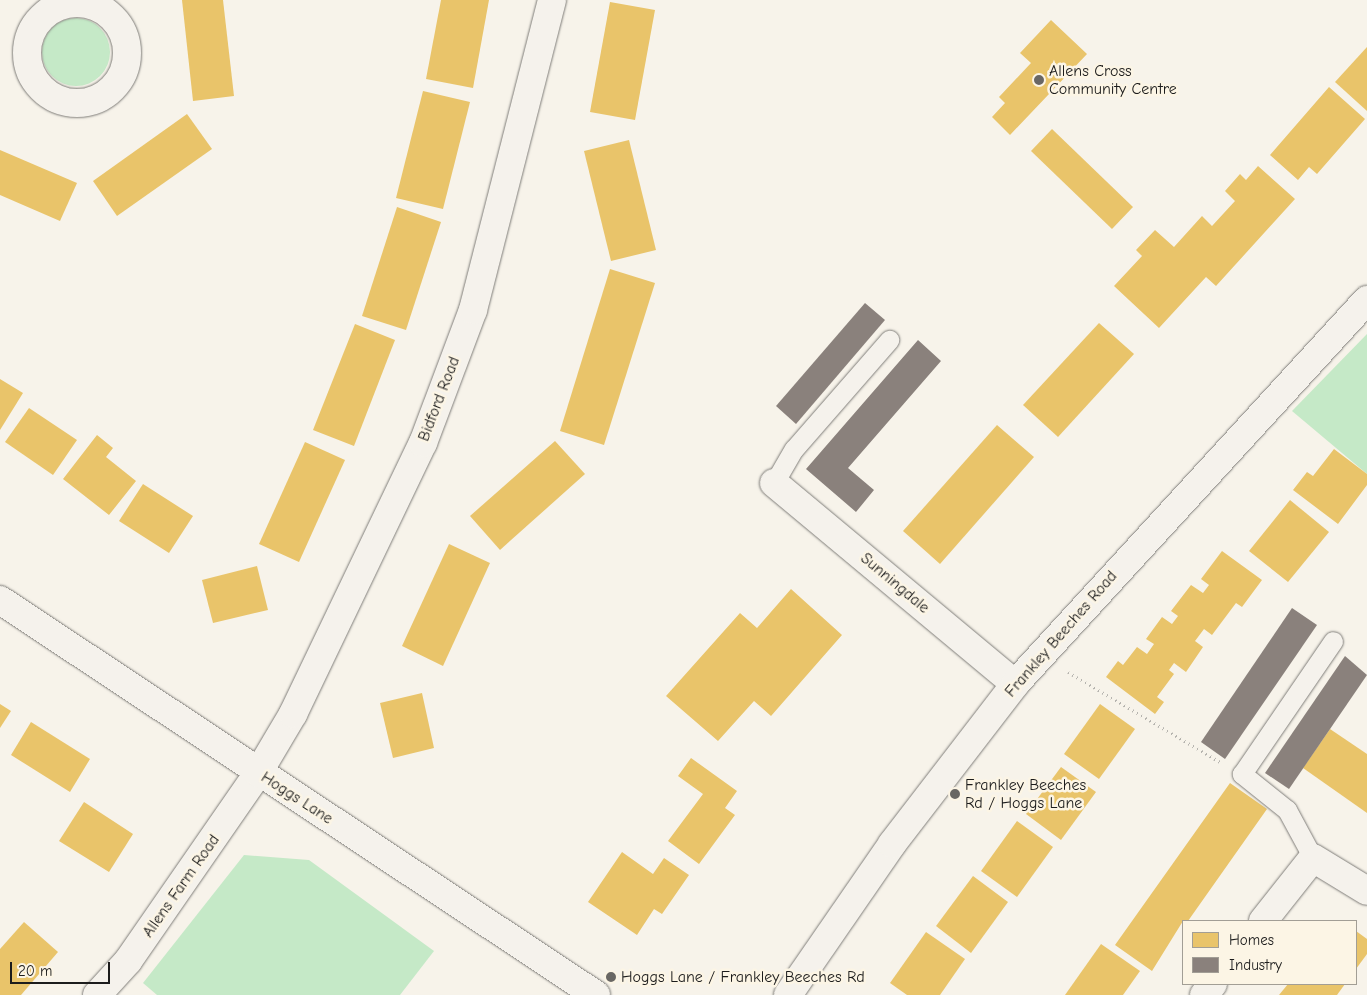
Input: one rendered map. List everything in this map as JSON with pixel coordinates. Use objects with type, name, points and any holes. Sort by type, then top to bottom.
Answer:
[{"type":"street","name":"Bidford Road","points":[[258,773],[293,714],[433,417],[476,301],[552,0]]},
{"type":"street","name":"Frankley Beeches Road","points":[[788,995],[892,844],[1015,684],[1367,300]]},
{"type":"street","name":"Sunningdale","points":[[774,483],[1015,684]]},
{"type":"street","name":"Hoggs Lane","points":[[0,600],[258,773],[596,995]]},
{"type":"street","name":"Allens Farm Road","points":[[97,995],[128,961],[258,773]]},
{"type":"street","points":[[1264,920],[1313,858],[1367,891]]},
{"type":"street","points":[[1204,995],[1212,985]]},
{"type":"lane","points":[[774,483],[794,449],[889,340]]},
{"type":"lane","points":[[1313,858],[1287,810],[1242,774],[1334,642]]},
{"type":"path","points":[[1041,655],[1242,774]]},
{"type":"green space","points":[[76,18],[89,21],[100,28],[107,39],[110,52],[107,65],[100,76],[89,83],[76,86],[63,83],[52,76],[45,65],[42,52],[45,39],[52,28],[63,21]]},
{"type":"green space","points":[[1367,334],[1367,474],[1292,411]]},
{"type":"green space","points":[[244,855],[309,860],[434,951],[400,995],[157,995],[143,983]]},
{"type":"building: Homes","points":[[182,0],[223,0],[234,96],[193,101]]},
{"type":"building: Homes","points":[[441,0],[489,0],[473,88],[426,79]]},
{"type":"building: Homes","points":[[610,2],[655,10],[635,120],[590,112]]},
{"type":"building: Homes","name":"Allens Cross Community Centre","points":[[1051,20],[1087,54],[1010,135],[992,117],[1005,103],[999,97],[1031,63],[1020,53]]},
{"type":"building: Homes","points":[[1367,47],[1367,111],[1335,82]]},
{"type":"building: Homes","points":[[1329,87],[1365,119],[1317,174],[1309,167],[1298,180],[1270,155]]},
{"type":"building: Homes","points":[[423,91],[470,102],[443,209],[396,198]]},
{"type":"building: Homes","points":[[187,114],[212,149],[117,216],[93,181]]},
{"type":"building: Homes","points":[[1052,129],[1133,207],[1112,229],[1031,151]]},
{"type":"building: Homes","points":[[629,140],[656,250],[611,261],[584,151]]},
{"type":"building: Homes","points":[[0,150],[77,183],[60,221],[0,195]]},
{"type":"building: Homes","points":[[1258,166],[1295,199],[1216,286],[1206,277],[1159,328],[1114,286],[1142,256],[1136,250],[1155,230],[1174,247],[1202,216],[1212,226],[1235,201],[1225,191],[1240,174],[1246,180]]},
{"type":"building: Homes","points":[[397,207],[441,222],[406,330],[362,316]]},
{"type":"building: Homes","points":[[610,269],[655,283],[604,445],[560,431]]},
{"type":"building: Homes","points":[[1099,323],[1134,354],[1058,437],[1023,405]]},
{"type":"building: Homes","points":[[355,324],[395,340],[354,446],[313,430]]},
{"type":"building: Homes","points":[[0,379],[23,393],[0,430]]},
{"type":"building: Homes","points":[[29,408],[77,440],[53,475],[5,442]]},
{"type":"building: Homes","points":[[997,425],[1034,457],[940,564],[903,531]]},
{"type":"building: Homes","points":[[97,435],[113,448],[106,457],[136,481],[109,515],[63,479]]},
{"type":"building: Homes","points":[[555,441],[585,474],[500,550],[470,516]]},
{"type":"building: Homes","points":[[305,442],[345,460],[299,562],[259,544]]},
{"type":"building: Homes","points":[[1334,449],[1367,474],[1367,485],[1338,524],[1293,490],[1307,472],[1313,476]]},
{"type":"building: Homes","points":[[143,484],[193,516],[169,553],[119,521]]},
{"type":"building: Homes","points":[[1290,500],[1329,532],[1288,582],[1249,551]]},
{"type":"building: Homes","points":[[449,544],[490,563],[443,666],[402,646]]},
{"type":"building: Homes","points":[[1222,551],[1262,580],[1242,607],[1236,603],[1212,635],[1204,629],[1195,641],[1203,647],[1186,672],[1174,663],[1169,670],[1174,674],[1157,697],[1164,702],[1155,714],[1106,677],[1118,661],[1123,665],[1137,647],[1147,654],[1154,644],[1146,639],[1162,617],[1172,624],[1178,616],[1171,611],[1191,585],[1203,593],[1209,585],[1201,579]]},
{"type":"building: Homes","points":[[257,566],[268,610],[213,623],[202,580]]},
{"type":"building: Homes","points":[[791,589],[842,635],[771,716],[754,701],[718,741],[666,696],[740,613],[757,628]]},
{"type":"building: Homes","points":[[422,693],[434,748],[393,758],[380,703]]},
{"type":"building: Homes","points":[[0,704],[11,711],[0,728]]},
{"type":"building: Homes","points":[[1100,704],[1135,729],[1099,779],[1064,754]]},
{"type":"building: Homes","points":[[31,722],[90,759],[70,792],[11,755]]},
{"type":"building: Homes","points":[[1330,729],[1367,754],[1367,813],[1303,768]]},
{"type":"building: Homes","points":[[691,758],[737,791],[725,808],[735,815],[699,864],[668,841],[703,794],[678,776]]},
{"type":"building: Homes","points":[[1061,767],[1096,792],[1061,840],[1026,814]]},
{"type":"building: Homes","points":[[1230,783],[1267,809],[1189,920],[1182,920],[1152,971],[1115,945]]},
{"type":"building: Homes","points":[[84,802],[133,834],[109,872],[59,841]]},
{"type":"building: Homes","points":[[1017,821],[1053,847],[1017,897],[981,871]]},
{"type":"building: Homes","points":[[622,852],[653,874],[664,858],[689,875],[662,914],[654,909],[637,935],[588,902]]},
{"type":"building: Homes","points":[[973,876],[1008,902],[971,953],[936,926]]},
{"type":"building: Homes","points":[[24,922],[58,952],[21,995],[0,995],[0,949]]},
{"type":"building: Homes","points":[[926,932],[965,959],[940,995],[907,995],[890,983]]},
{"type":"building: Homes","points":[[1357,932],[1367,939],[1367,954],[1357,968]]},
{"type":"building: Homes","points":[[1101,944],[1140,971],[1123,995],[1065,995]]},
{"type":"building: Homes","points":[[1287,985],[1344,985],[1337,995],[1279,995]]},
{"type":"building: Industry","points":[[865,303],[885,320],[796,424],[776,406]]},
{"type":"building: Industry","points":[[918,340],[941,361],[848,468],[874,490],[856,512],[806,469]]},
{"type":"building: Industry","points":[[1292,608],[1317,625],[1225,759],[1201,742]]},
{"type":"building: Industry","points":[[1345,656],[1367,675],[1289,789],[1265,773]]},
{"type":"place","name":"Allens Cross Community Centre","points":[[1039,80]]},
{"type":"place","name":"Frankley Beeches Rd / Hoggs Lane","points":[[955,794]]},
{"type":"place","name":"Hoggs Lane / Frankley Beeches Rd","points":[[611,977]]}]
